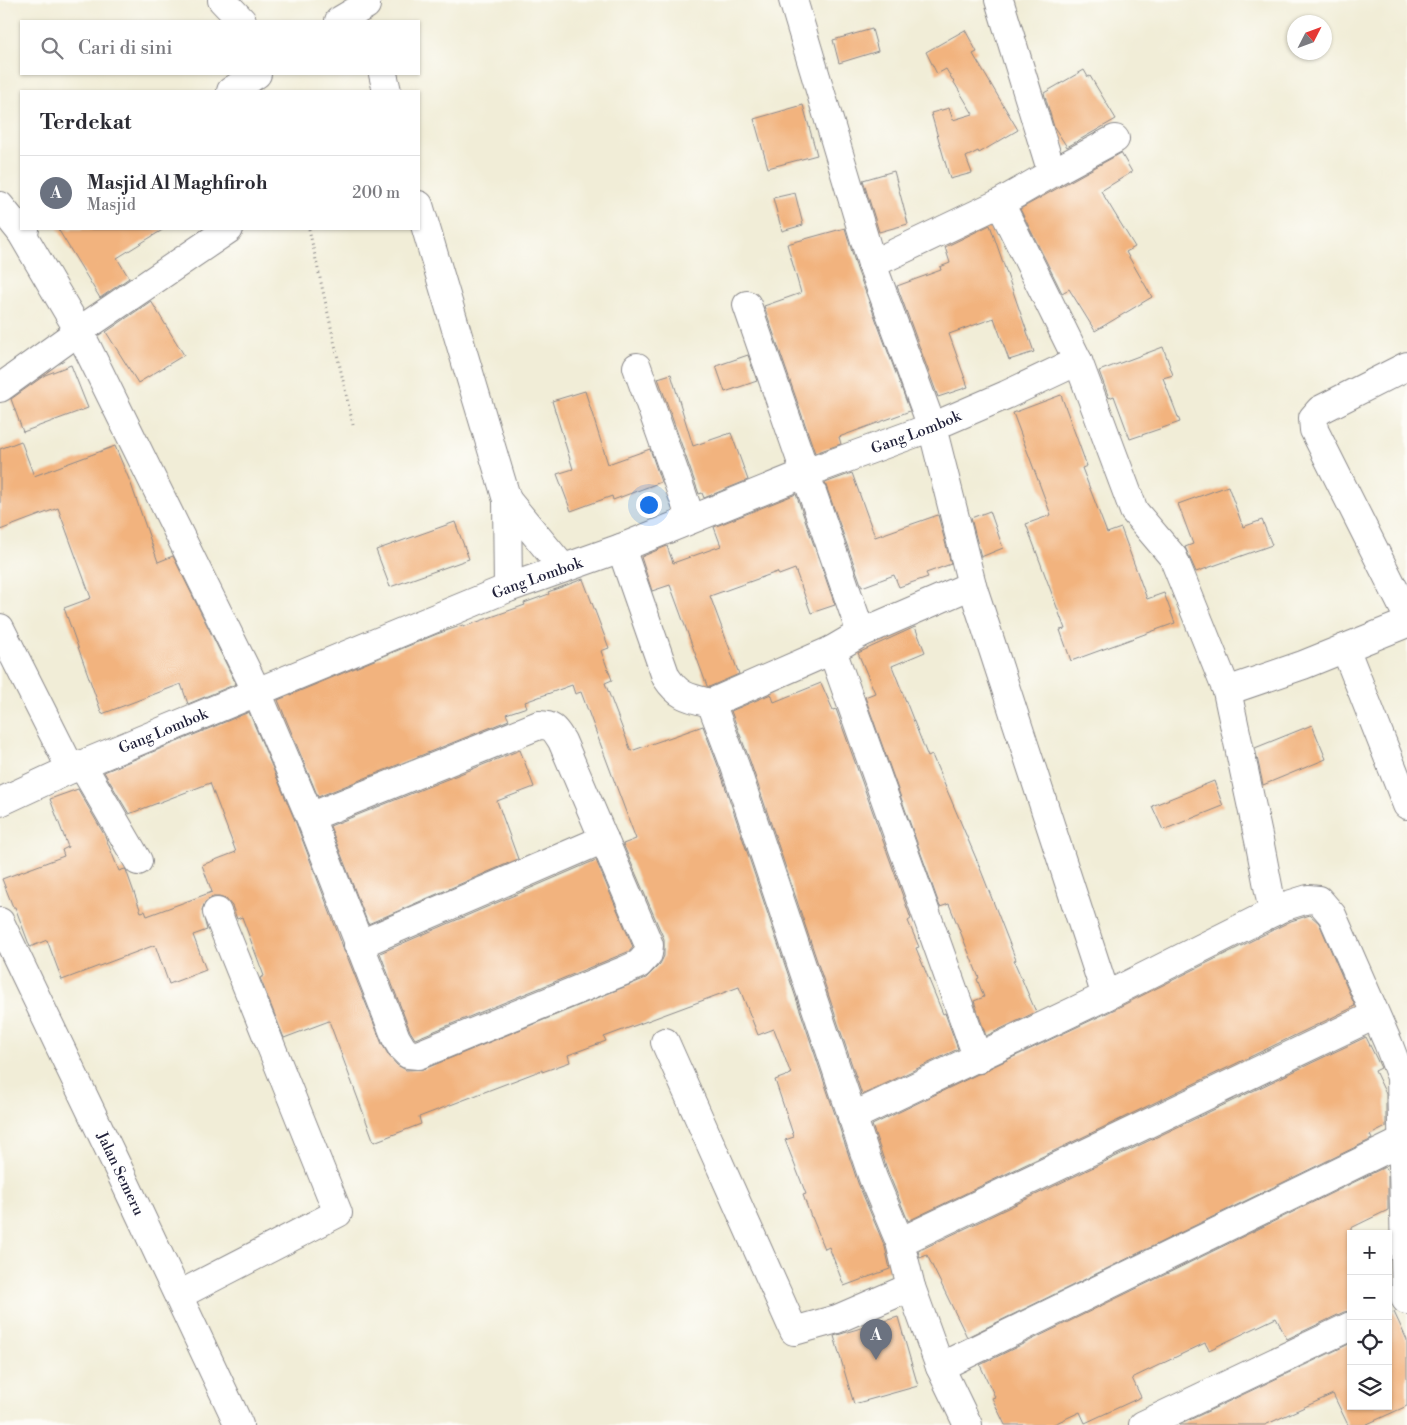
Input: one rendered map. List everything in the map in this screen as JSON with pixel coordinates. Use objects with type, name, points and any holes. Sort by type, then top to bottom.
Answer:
[{"type":"street","points":[[222,0],[241,20]]},
{"type":"street","points":[[793,0],[872,264],[932,428],[972,585],[1106,996]]},
{"type":"street","points":[[999,0],[1052,173]]},
{"type":"street","points":[[341,20],[366,9]]},
{"type":"street","points":[[234,90],[256,75]]},
{"type":"street","points":[[383,75],[388,90]]},
{"type":"street","points":[[872,264],[1000,203],[1115,139]]},
{"type":"street","points":[[1000,203],[1078,361],[1134,511],[1173,557],[1227,691],[1273,912]]},
{"type":"street","points":[[0,206],[20,227]]},
{"type":"street","points":[[420,209],[507,500],[508,588]]},
{"type":"street","points":[[23,230],[79,330],[257,692],[310,817],[358,945],[396,1038],[402,1048],[408,1054],[418,1055],[626,970],[639,964],[648,954],[648,944],[562,741],[555,730],[548,725],[539,726],[310,817]]},
{"type":"street","points":[[0,388],[79,330],[228,230]]},
{"type":"street","points":[[747,305],[861,633]]},
{"type":"street","name":"Gang Lombok","points":[[0,802],[76,767],[508,588],[621,548],[806,473],[932,428],[1078,361]]},
{"type":"street","points":[[1407,366],[1320,410],[1313,418],[1314,430],[1407,615]]},
{"type":"street","points":[[637,367],[691,519]]},
{"type":"street","points":[[507,500],[563,568]]},
{"type":"street","points":[[621,548],[666,677],[673,688],[681,695],[711,703],[832,650],[861,633],[972,585]]},
{"type":"street","points":[[1227,691],[1324,656],[1407,623]]},
{"type":"street","points":[[0,628],[76,767],[138,862]]},
{"type":"street","points":[[832,650],[978,1059]]},
{"type":"street","points":[[1324,656],[1407,805]]},
{"type":"street","points":[[711,703],[735,766],[852,1117],[900,1242],[912,1287],[940,1367],[968,1425]]},
{"type":"street","points":[[358,945],[604,839]]},
{"type":"street","points":[[852,1117],[978,1059],[1285,906],[1308,899],[1319,900],[1332,915],[1401,1077],[1403,1141],[1400,1303]]},
{"type":"street","points":[[179,1296],[338,1213],[217,912]]},
{"type":"street","name":"Jalan Semeru","points":[[0,922],[239,1425]]},
{"type":"street","points":[[900,1242],[1375,1014]]},
{"type":"street","points":[[665,1042],[794,1331],[837,1319],[912,1287]]},
{"type":"street","points":[[940,1367],[1403,1141]]},
{"type":"street","points":[[1143,1425],[1347,1328]]},
{"type":"path","points":[[309,230],[353,425]]},
{"type":"building","points":[[872,29],[878,51],[839,63],[833,40]]},
{"type":"building","points":[[965,30],[977,52],[973,54],[1018,130],[979,153],[978,151],[966,157],[972,173],[950,179],[931,113],[949,108],[953,120],[973,114],[946,69],[937,74],[926,52]]},
{"type":"building","points":[[1084,70],[1088,77],[1090,76],[1116,119],[1067,147],[1054,127],[1044,93]]},
{"type":"building","points":[[803,105],[817,155],[768,168],[754,119]]},
{"type":"building","points":[[1121,153],[1132,172],[1101,191],[1135,247],[1126,252],[1152,297],[1095,331],[1069,289],[1062,293],[1020,209]]},
{"type":"building","points":[[894,171],[908,224],[879,232],[863,180]]},
{"type":"building","points":[[795,193],[803,225],[782,231],[773,198]]},
{"type":"building","points":[[990,225],[1034,352],[1009,360],[994,318],[949,334],[968,387],[938,397],[897,286],[941,270],[940,267],[950,263],[945,247]]},
{"type":"building","points":[[845,228],[857,269],[910,411],[839,437],[841,444],[815,453],[764,306],[801,293],[787,244]]},
{"type":"building","points":[[59,230],[162,230],[117,258],[129,278],[100,298]]},
{"type":"building","points":[[151,301],[184,355],[138,383],[106,332]]},
{"type":"building","points":[[1163,347],[1173,375],[1163,378],[1180,422],[1130,439],[1114,396],[1109,398],[1099,371]]},
{"type":"building","points":[[748,355],[757,381],[725,392],[716,366]]},
{"type":"building","points":[[71,365],[88,408],[23,432],[11,399],[45,375]]},
{"type":"building","points":[[671,374],[693,446],[731,433],[748,480],[704,498],[702,493],[699,494],[658,378]]},
{"type":"building","points":[[585,391],[608,464],[650,449],[661,482],[613,500],[612,496],[571,511],[557,474],[573,469],[552,401]]},
{"type":"building","points":[[1061,395],[1087,466],[1082,468],[1107,533],[1121,528],[1147,599],[1164,593],[1175,623],[1071,661],[1060,630],[1065,629],[1026,524],[1051,515],[1013,413]]},
{"type":"building","points":[[21,441],[34,476],[115,446],[131,484],[158,562],[173,556],[236,684],[188,704],[181,684],[102,714],[64,608],[91,598],[58,508],[0,530],[0,449]]},
{"type":"building","points":[[852,473],[875,537],[938,515],[951,564],[926,573],[928,577],[899,587],[894,575],[862,587],[825,483]]},
{"type":"building","points":[[1228,486],[1243,527],[1262,520],[1272,545],[1196,572],[1185,547],[1193,544],[1178,504]]},
{"type":"building","points":[[796,494],[835,605],[811,613],[795,569],[779,575],[777,572],[710,596],[739,674],[709,687],[707,686],[670,585],[652,591],[641,557],[667,546],[673,563],[721,546],[714,527]]},
{"type":"building","points":[[990,511],[1003,548],[981,557],[971,518]]},
{"type":"building","points":[[455,522],[469,559],[390,587],[376,550]]},
{"type":"building","points":[[583,579],[609,648],[601,651],[612,680],[605,683],[631,751],[703,726],[720,771],[858,1183],[885,1247],[890,1269],[844,1286],[829,1247],[825,1249],[811,1217],[803,1195],[806,1194],[785,1140],[794,1137],[775,1080],[791,1074],[774,1029],[758,1035],[739,987],[604,1037],[606,1041],[568,1055],[570,1062],[542,1072],[542,1070],[419,1117],[421,1124],[374,1142],[329,1021],[284,1038],[260,978],[264,976],[242,917],[237,919],[232,906],[226,899],[212,897],[205,902],[202,910],[207,930],[193,935],[206,970],[169,984],[155,945],[62,980],[47,940],[30,947],[2,879],[64,856],[62,850],[68,847],[50,799],[78,789],[105,836],[119,871],[126,870],[141,912],[145,911],[147,916],[212,892],[202,865],[236,852],[210,783],[129,814],[104,772],[249,712],[296,823],[344,951],[382,1044],[397,1065],[406,1070],[424,1069],[646,978],[660,964],[664,956],[664,939],[623,844],[636,839],[581,692],[575,694],[572,685],[525,702],[527,707],[506,714],[509,720],[318,797],[278,700],[437,634],[525,605],[524,603],[549,594],[548,592]]},
{"type":"building","points":[[915,627],[925,652],[892,666],[928,757],[932,755],[978,863],[1016,960],[1014,961],[1036,1012],[986,1036],[974,1001],[984,997],[977,979],[979,978],[949,904],[940,907],[865,697],[875,693],[858,653]]},
{"type":"building","points":[[821,683],[833,710],[836,709],[911,919],[908,921],[919,947],[916,948],[943,1014],[945,1013],[958,1049],[862,1095],[750,761],[731,711],[771,694],[774,702]]},
{"type":"building","points":[[1312,725],[1326,759],[1263,785],[1255,748]]},
{"type":"building","points":[[520,750],[534,787],[497,801],[518,859],[368,924],[330,826]]},
{"type":"building","points":[[1214,781],[1223,806],[1163,830],[1152,806]]},
{"type":"building","points":[[596,860],[633,947],[630,951],[415,1039],[410,1031],[380,953]]},
{"type":"building","points":[[1310,915],[1319,923],[1355,1006],[908,1221],[888,1172],[872,1125],[978,1074],[984,1073],[990,1068],[1113,1010],[1291,921]]},
{"type":"building","points":[[1366,1037],[1381,1068],[1375,1071],[1386,1094],[1386,1127],[1370,1135],[1372,1139],[967,1337],[927,1255],[920,1258],[918,1251]]},
{"type":"building","points":[[1385,1167],[1388,1172],[1388,1210],[1351,1228],[1351,1230],[1347,1230],[1347,1312],[1287,1339],[1276,1318],[1209,1350],[1205,1343],[1132,1378],[1141,1397],[1085,1423],[1080,1412],[1052,1425],[1005,1425],[992,1398],[995,1397],[980,1365]]},
{"type":"building","points":[[1394,1312],[1407,1340],[1407,1406],[1365,1425],[1348,1425],[1333,1394],[1265,1425],[1179,1425],[1347,1345],[1347,1410],[1392,1410],[1392,1313]]},
{"type":"building","points":[[898,1317],[918,1386],[854,1404],[834,1336]]},
{"type":"place","name":"Masjid Al Maghfiroh","points":[[876,1360]]}]
